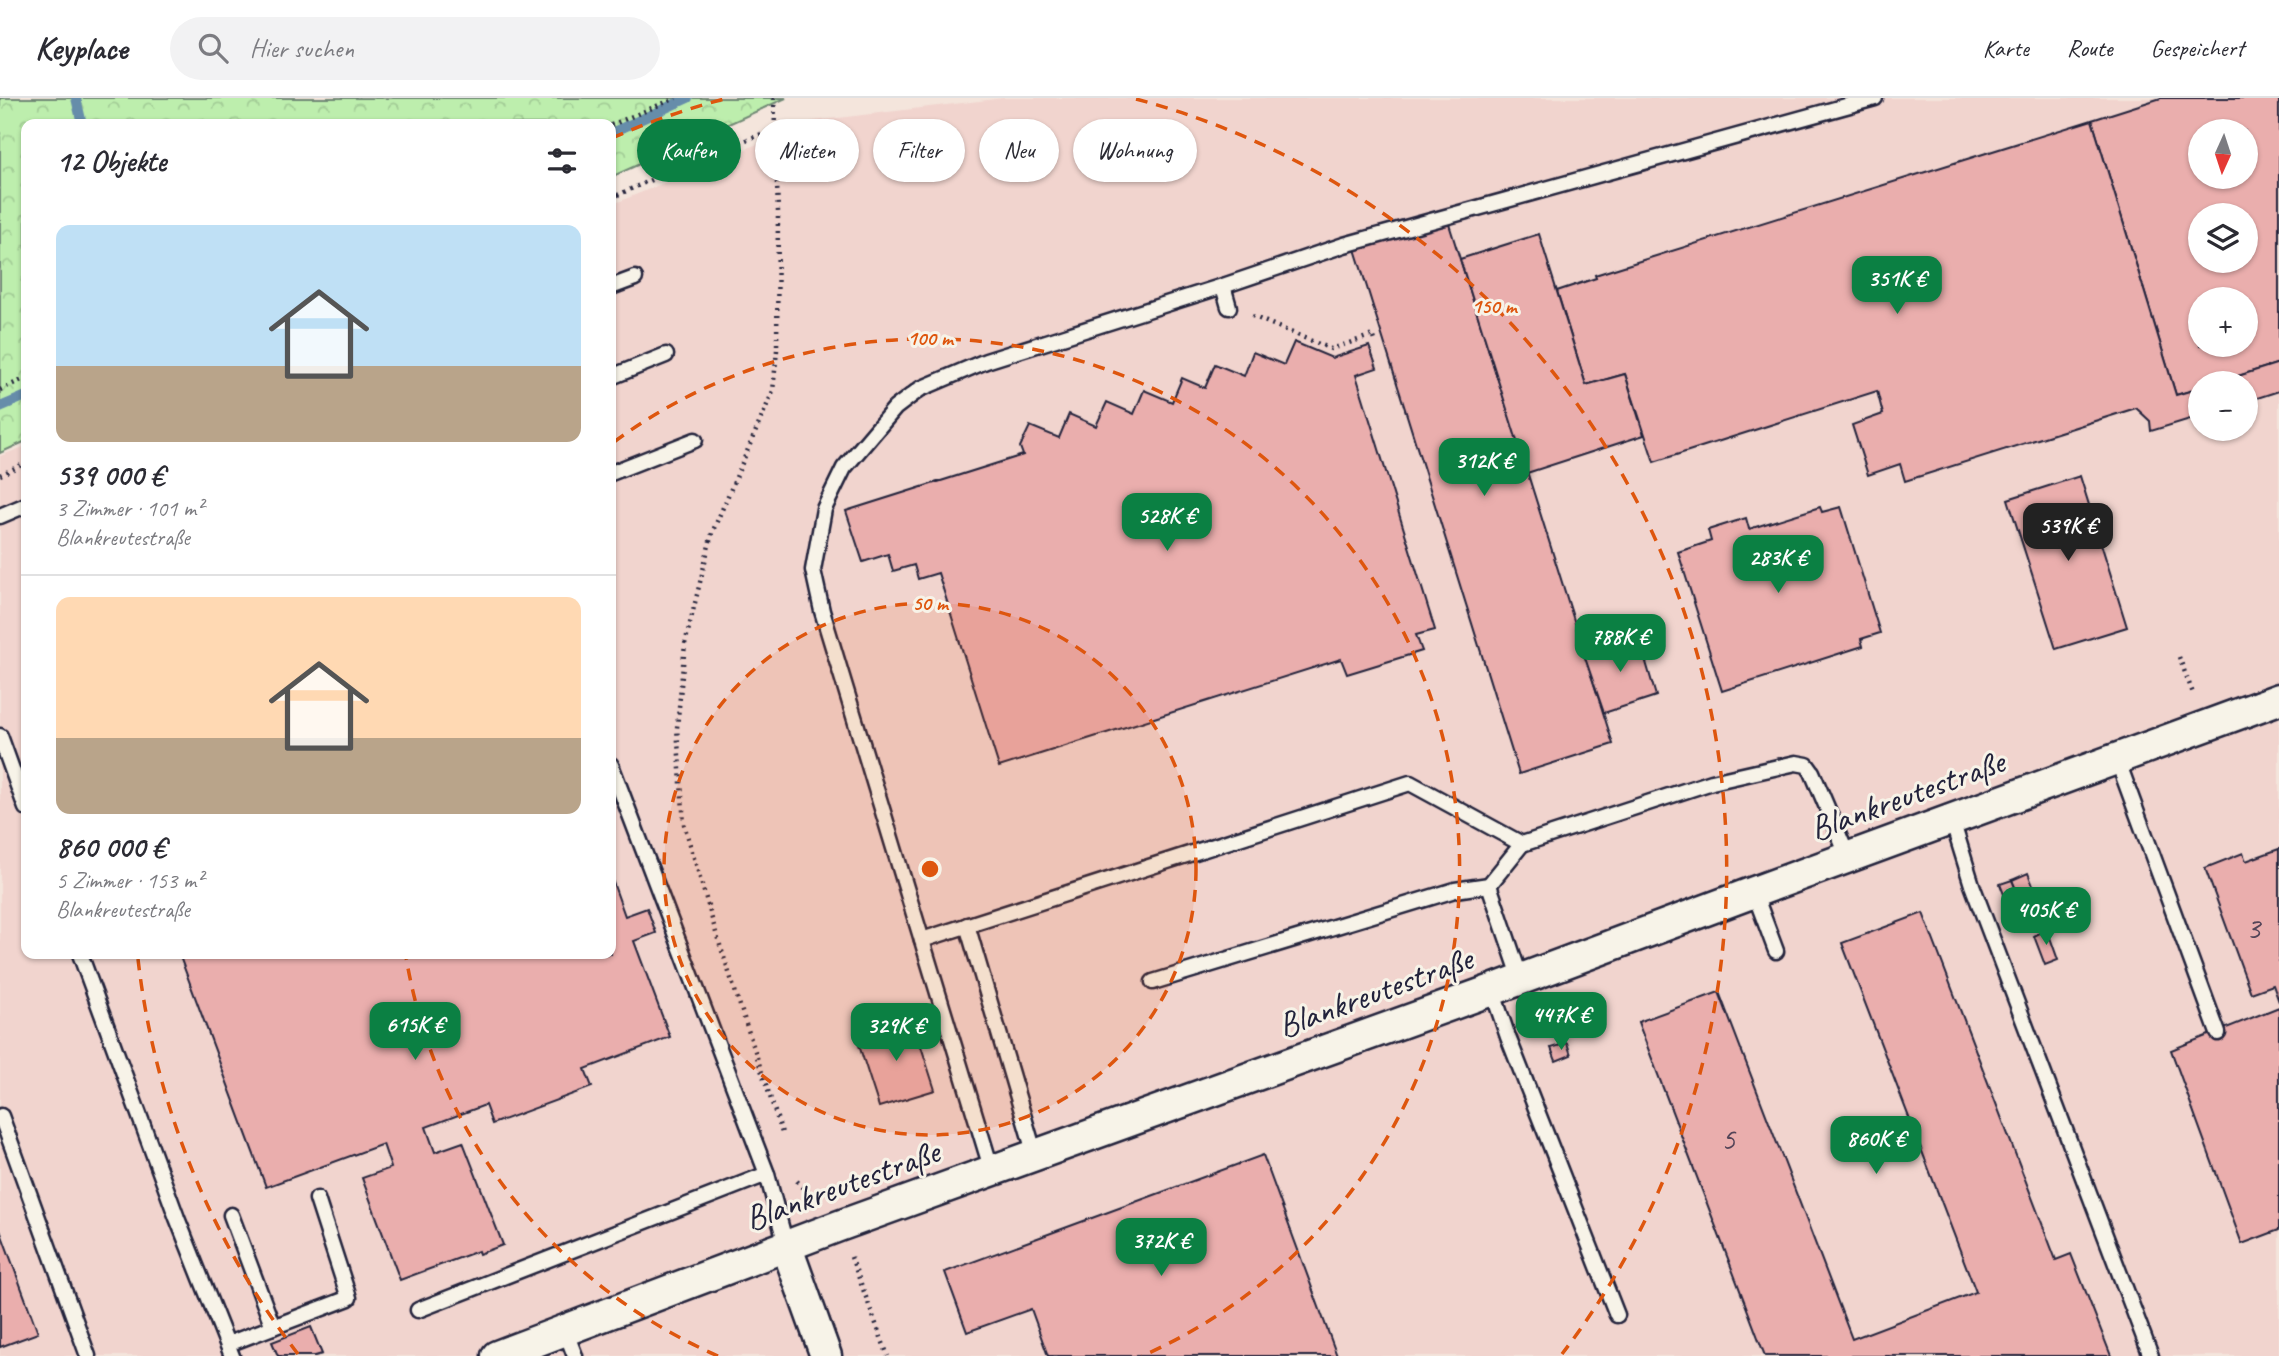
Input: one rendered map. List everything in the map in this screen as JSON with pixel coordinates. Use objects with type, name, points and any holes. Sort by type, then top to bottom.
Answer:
[{"type":"street","name":"Blankreutestraße","points":[[497,1356],[570,1343],[786,1245],[1492,990],[2279,699]]},
{"type":"street","points":[[786,1245],[826,1356]]},
{"type":"lane","points":[[992,1171],[822,611],[813,569],[824,509],[844,468],[895,408],[920,389],[986,362],[1344,245],[1875,98]]},
{"type":"lane","points":[[616,285],[635,278]]},
{"type":"lane","points":[[1223,286],[1229,307]]},
{"type":"lane","points":[[616,375],[666,355]]},
{"type":"lane","points":[[616,471],[695,440]]},
{"type":"lane","points":[[0,516],[21,507]]},
{"type":"lane","points":[[0,736],[21,794]]},
{"type":"lane","points":[[2117,759],[2218,1033]]},
{"type":"lane","points":[[1153,982],[1455,890],[1489,885],[1522,844],[1712,782],[1796,763],[1807,765],[1812,772],[1848,857]]},
{"type":"lane","points":[[616,778],[766,1174],[786,1245]]},
{"type":"lane","points":[[922,940],[1410,783],[1522,844]]},
{"type":"lane","points":[[1952,820],[1972,885],[2151,1356]]},
{"type":"lane","points":[[1489,885],[1521,979]]},
{"type":"lane","points":[[1754,891],[1776,951]]},
{"type":"lane","points":[[967,925],[1035,1156]]},
{"type":"lane","points":[[82,959],[177,1218],[230,1350],[273,1327],[349,1298],[317,1199]]},
{"type":"lane","points":[[1492,990],[1616,1315]]},
{"type":"lane","points":[[1,1116],[88,1356]]},
{"type":"lane","points":[[418,1310],[766,1174]]},
{"type":"lane","points":[[231,1214],[273,1327]]},
{"type":"path","points":[[616,123],[676,98]]},
{"type":"path","points":[[774,98],[775,119]]},
{"type":"path","points":[[616,196],[755,136]]},
{"type":"path","points":[[776,182],[777,350],[773,391],[712,533],[685,644],[677,728],[684,824],[717,936],[785,1144]]},
{"type":"path","points":[[1229,307],[1331,349],[1373,335],[1376,344]]},
{"type":"path","points":[[0,390],[21,380]]},
{"type":"path","points":[[0,475],[21,465]]},
{"type":"path","points":[[2179,656],[2206,726]]},
{"type":"path","points":[[794,1170],[798,1183],[839,1226],[888,1356]]},
{"type":"shaded area","points":[[1004,98],[2279,98],[2279,1356],[0,1356],[0,456],[21,448],[21,959],[616,959],[616,203],[666,182],[741,182],[741,151],[755,145],[755,182],[859,182],[859,119],[830,119]]},
{"type":"green space","points":[[0,98],[786,98],[739,119],[637,119],[637,165],[616,175],[616,119],[21,119],[21,443],[0,453]]},
{"type":"building","points":[[2161,98],[2279,98],[2279,363],[2254,371],[2188,371],[2188,392],[2176,395],[2092,120]]},
{"type":"building","points":[[2092,120],[2176,395],[2188,392],[2188,420],[2151,431],[2150,421],[2136,408],[1905,481],[1900,464],[1868,475],[1852,425],[1883,414],[1877,391],[1654,462],[1625,374],[1586,385],[1557,291],[1596,278],[1595,275]]},
{"type":"building","points":[[1448,221],[1613,744],[1519,774],[1355,249]]},
{"type":"building","points":[[1539,234],[1586,385],[1625,374],[1644,435],[1527,473],[1460,259]]},
{"type":"building","points":[[1294,342],[1332,358],[1369,346],[1377,368],[1356,375],[1435,630],[1416,635],[1422,651],[1347,674],[1341,659],[999,767],[938,573],[918,579],[914,565],[893,571],[888,554],[863,562],[846,511],[1023,455],[1020,447],[1030,426],[1059,438],[1069,414],[1096,426],[1107,402],[1134,414],[1144,390],[1172,402],[1182,378],[1205,388],[1215,364],[1244,376],[1253,352],[1284,365]]},
{"type":"building","points":[[2279,363],[2279,391],[2258,398],[2258,371],[2254,371]]},
{"type":"building","points":[[2080,476],[2127,627],[2056,649],[2008,499]]},
{"type":"building","points":[[1820,507],[1822,512],[1841,507],[1880,633],[1861,639],[1863,646],[1722,691],[1678,552],[1711,541],[1708,530],[1746,518],[1749,529]]},
{"type":"building","points":[[1638,635],[1656,696],[1604,713],[1583,652]]},
{"type":"building","points":[[2279,849],[2279,1002],[2273,985],[2251,993],[2205,868],[2243,853],[2246,861]]},
{"type":"building","points":[[2028,873],[2040,904],[2024,910],[2012,880]]},
{"type":"building","points":[[2012,880],[2019,897],[2007,902],[2000,884]]},
{"type":"building","points":[[616,891],[625,916],[647,908],[656,933],[634,941],[670,1037],[585,1069],[592,1087],[492,1124],[485,1105],[426,1127],[435,1152],[463,1142],[503,1245],[479,1254],[478,1251],[400,1280],[362,1178],[391,1168],[383,1144],[266,1187],[181,959],[616,959]]},
{"type":"building","points":[[1923,913],[2056,1260],[2071,1254],[2111,1356],[1765,1356],[1638,1022],[1719,992],[1852,1339],[1976,1292],[1842,943]]},
{"type":"building","points":[[2047,929],[2058,960],[2045,965],[2034,936]]},
{"type":"building","points":[[2279,1007],[2279,1230],[2242,1244],[2171,1050]]},
{"type":"building","points":[[912,1018],[935,1090],[879,1107],[856,1036]]},
{"type":"building","points":[[1567,1043],[1571,1055],[1556,1061],[1551,1048]]},
{"type":"building","points":[[1263,1155],[1337,1356],[1048,1356],[1031,1309],[967,1332],[945,1272]]},
{"type":"building","points":[[0,1230],[38,1333],[0,1347]]},
{"type":"building","points":[[311,1327],[322,1354],[278,1356],[272,1342]]},
{"type":"waterway","points":[[76,98],[81,119]]},
{"type":"waterway","points":[[616,131],[688,98]]},
{"type":"waterway","points":[[0,407],[21,398]]}]
